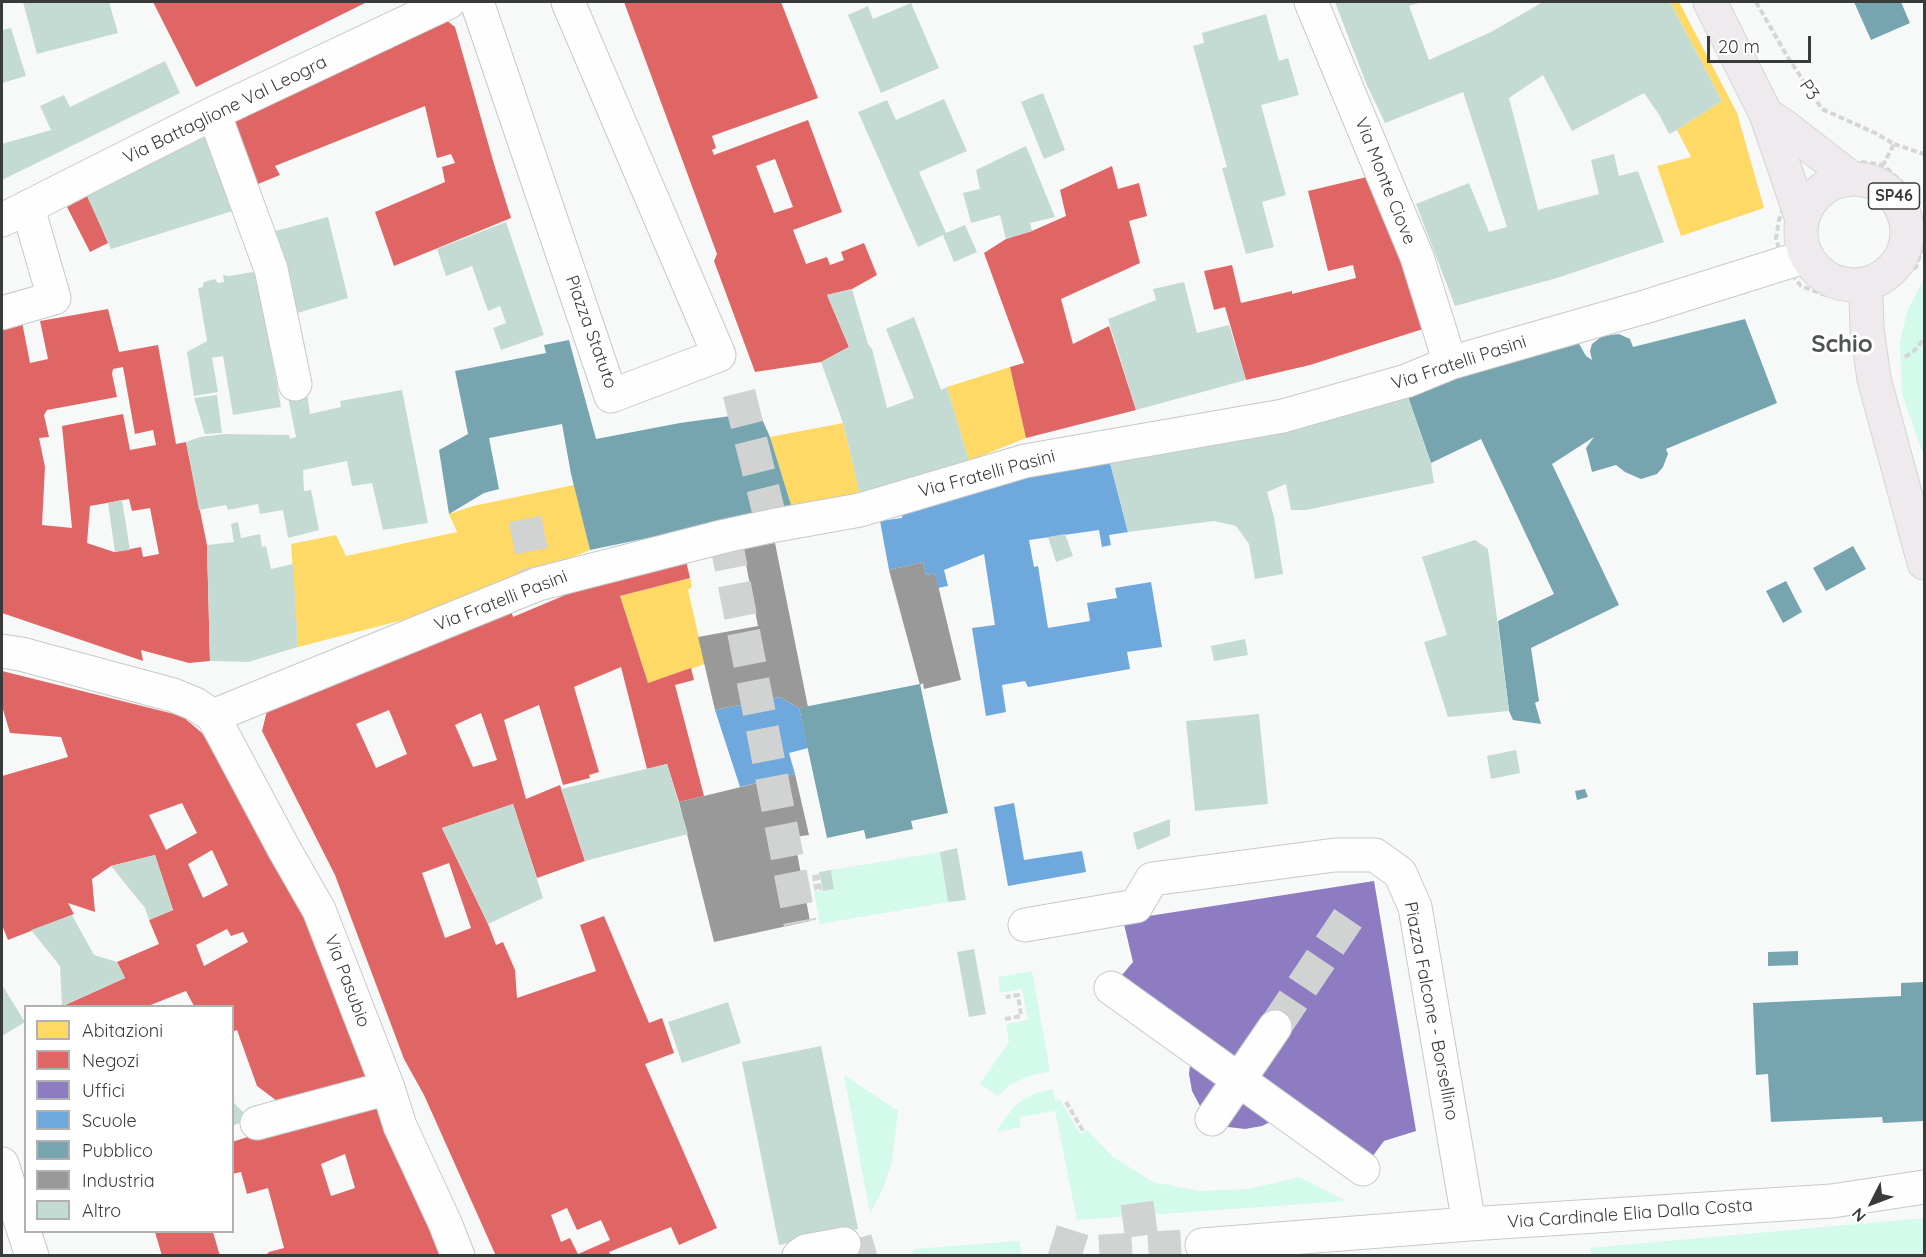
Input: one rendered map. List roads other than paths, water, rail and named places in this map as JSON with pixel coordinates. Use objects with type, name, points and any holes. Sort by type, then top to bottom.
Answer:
[{"type":"main road","points":[[1710,2],[1766,114],[1799,208],[1802,244],[1795,260],[1814,267],[1831,279],[1865,289],[1867,328],[1874,379],[1924,563]]},
{"type":"main road","points":[[1766,114],[1845,174]]},
{"type":"main road","name":"SP46","points":[[1799,208],[1807,206],[1815,195],[1845,174],[1877,183],[1898,201],[1915,210],[1901,258],[1891,270],[1865,289]]},
{"type":"street","name":"Piazza Statuto","points":[[468,2],[611,396],[719,355],[568,2]]},
{"type":"street","name":"Via Battaglione Val Leogra","points":[[15,214],[214,113],[468,2]]},
{"type":"street","name":"Via Monte Ciove","points":[[1311,2],[1417,257],[1450,363]]},
{"type":"street","points":[[214,113],[271,269],[295,384]]},
{"type":"street","points":[[2,313],[54,298],[15,214]]},
{"type":"street","name":"Via Fratelli Pasini","points":[[213,716],[538,584],[725,536],[861,510],[1025,461],[1283,416],[1406,381],[1450,363],[1648,306],[1795,260]]},
{"type":"street","points":[[2,651],[21,654],[173,695],[195,704],[213,716]]},
{"type":"street","name":"Via Pasubio","points":[[213,716],[319,910],[388,1088],[400,1126],[458,1256]]},
{"type":"street","name":"Piazza Falcone - Borsellino","points":[[1025,925],[1136,906],[1152,879],[1335,855],[1375,855],[1400,873],[1415,907],[1469,1224]]},
{"type":"street","points":[[1111,988],[1363,1169]]},
{"type":"street","points":[[1212,1119],[1275,1027]]},
{"type":"street","points":[[256,1123],[388,1088]]},
{"type":"street","points":[[4,1176],[32,1256]]},
{"type":"street","name":"Via Cardinale Elia Dalla Costa","points":[[1202,1245],[1469,1224],[1832,1201],[1924,1187]]},
{"type":"street","points":[[799,1256],[806,1251],[844,1244]]},
{"type":"tunnel","points":[[739,393],[771,526]]},
{"type":"tunnel","points":[[525,519],[538,584]]},
{"type":"tunnel","points":[[725,536],[800,923]]},
{"type":"tunnel","points":[[1275,1027],[1357,905]]},
{"type":"tunnel","points":[[1137,1203],[1143,1248]]},
{"type":"tunnel","points":[[1052,1241],[1087,1252],[1202,1245]]},
{"type":"tunnel","points":[[856,1256],[876,1250]]},
{"type":"district","name":"Schio","points":[[1842,345]]}]
